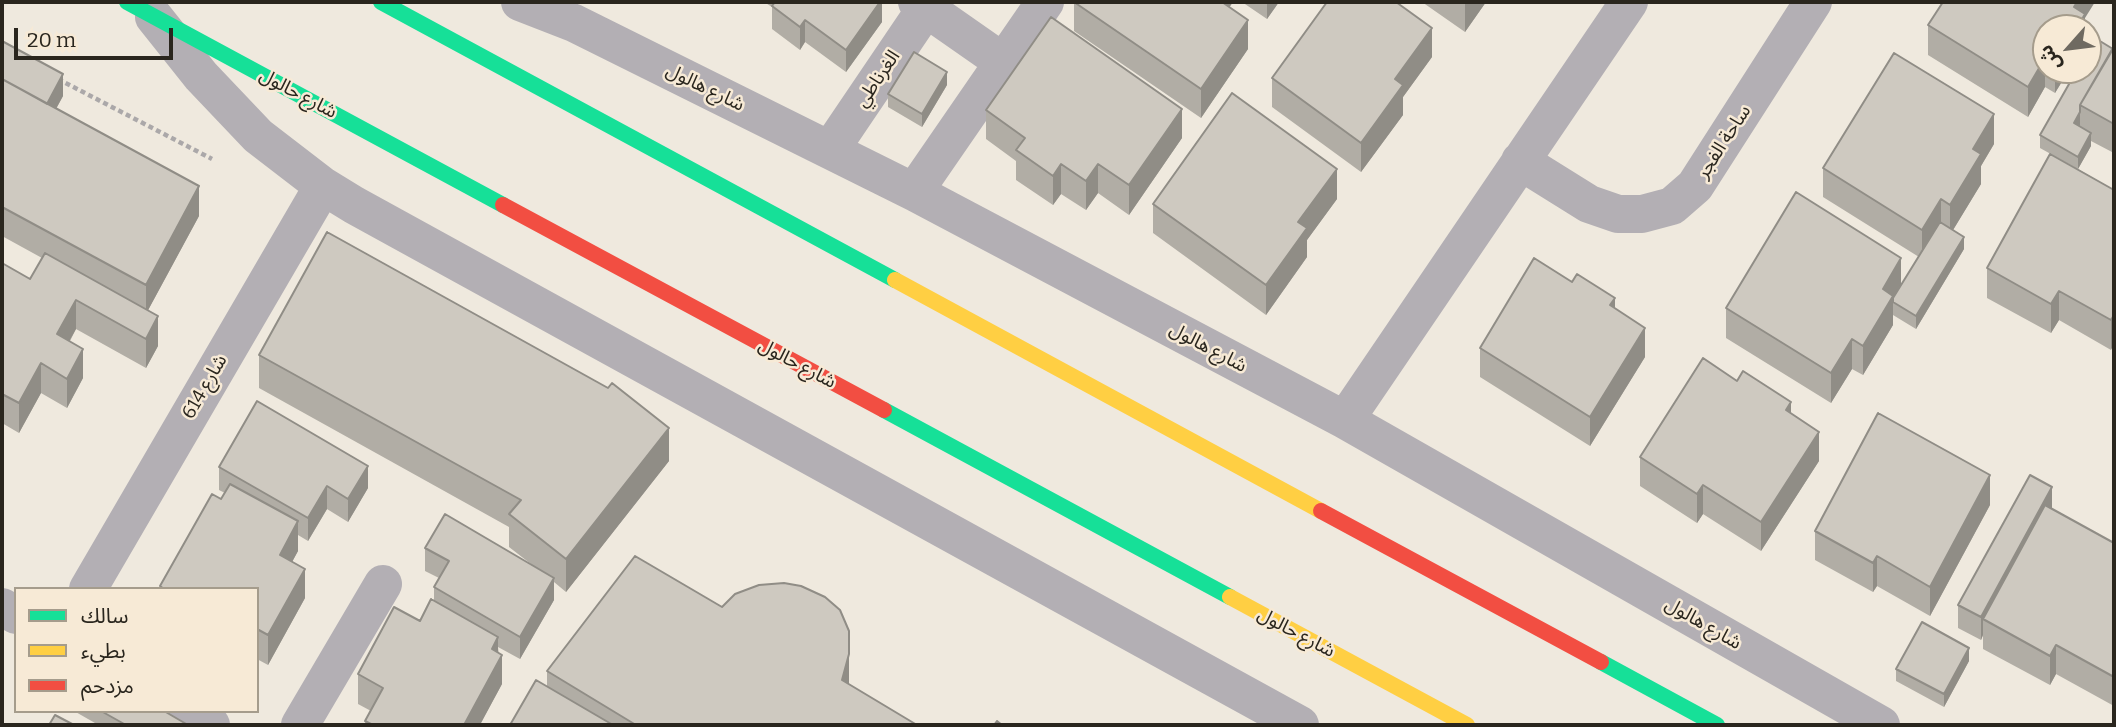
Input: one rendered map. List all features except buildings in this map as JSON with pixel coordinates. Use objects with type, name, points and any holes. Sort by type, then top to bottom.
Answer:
[{"type":"main road","points":[[381,2],[1717,725]]},
{"type":"main road","name":"شارع حالول","points":[[140,9],[1467,725]]},
{"type":"street","name":"شارع هالول","points":[[520,2],[574,23],[914,192],[1345,420],[1881,725]]},
{"type":"street","points":[[914,192],[1045,2]]},
{"type":"street","points":[[1345,420],[1629,2]]},
{"type":"street","name":"ساحة الفجر","points":[[1520,161],[1589,204],[1618,214],[1642,214],[1672,206],[1695,186],[1813,2]]},
{"type":"street","name":"الغرناطي","points":[[830,150],[922,5],[1003,62]]},
{"type":"street","points":[[140,9],[258,136],[323,186],[1300,725]]},
{"type":"street","name":"شارع 614","points":[[89,587],[323,186]]},
{"type":"street","points":[[300,725],[383,584]]},
{"type":"street","points":[[190,713],[211,725]]},
{"type":"path","points":[[51,75],[223,165]]},
{"type":"traffic: fast","points":[[127,2],[503,205]]},
{"type":"traffic: fast","points":[[381,2],[895,280]]},
{"type":"traffic: fast","points":[[884,410],[1230,597]]},
{"type":"traffic: fast","points":[[1601,662],[1717,725]]},
{"type":"traffic: slow","points":[[895,280],[1321,511]]},
{"type":"traffic: slow","points":[[1230,597],[1467,725]]},
{"type":"traffic: jam","points":[[503,205],[884,410]]},
{"type":"traffic: jam","points":[[1321,511],[1601,662]]}]
